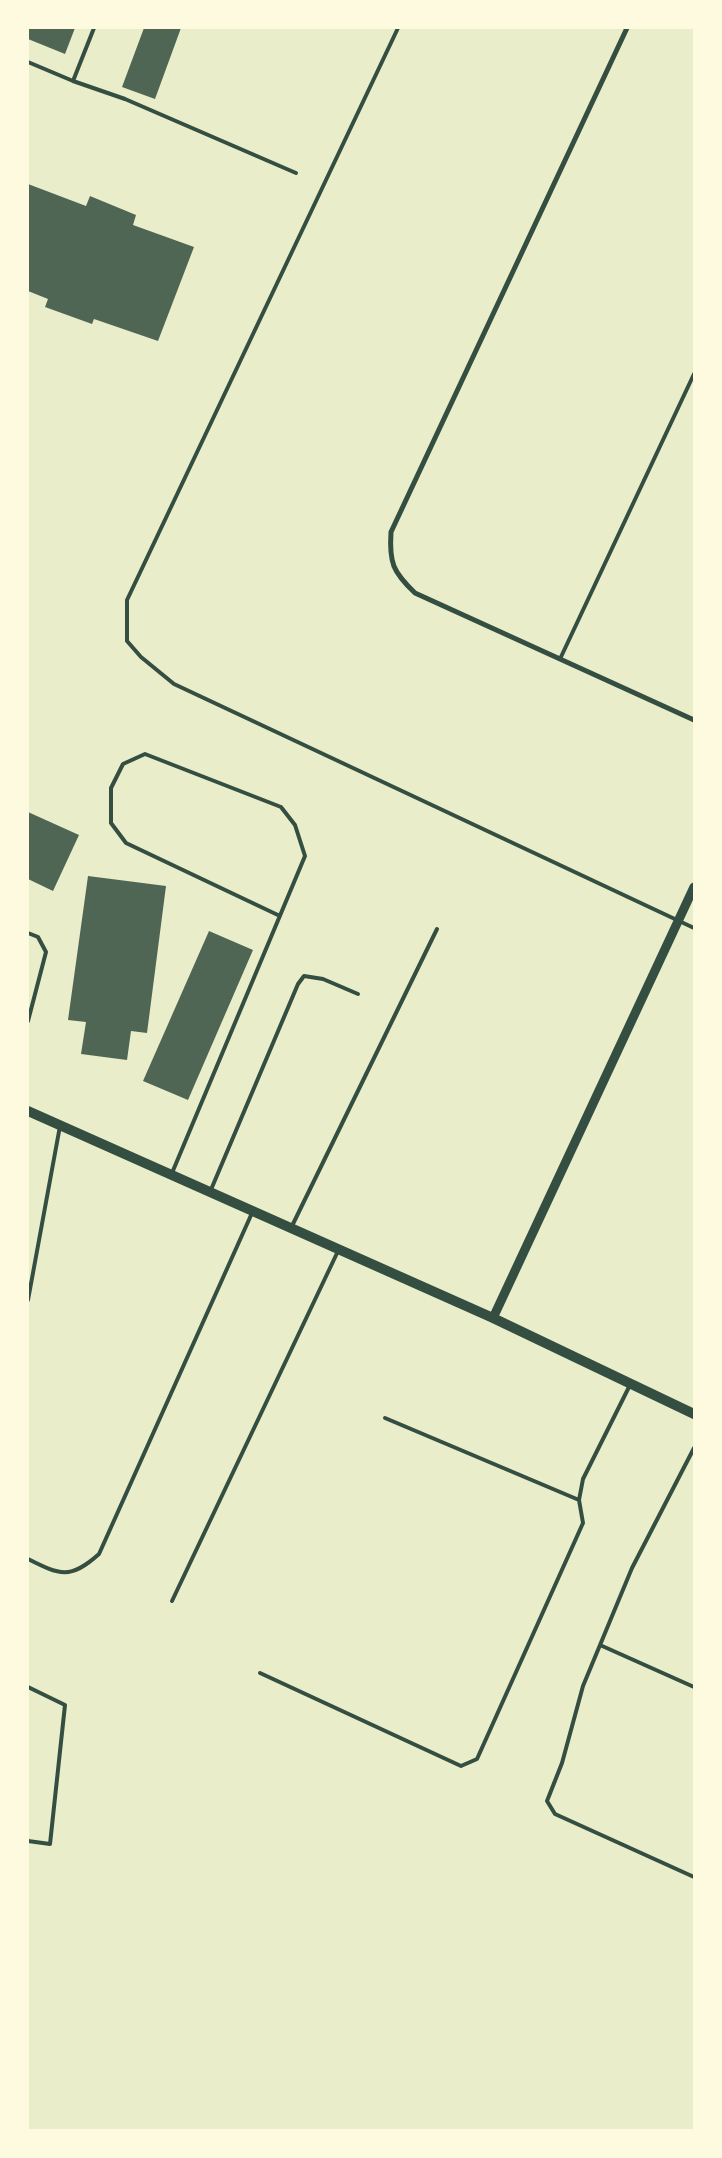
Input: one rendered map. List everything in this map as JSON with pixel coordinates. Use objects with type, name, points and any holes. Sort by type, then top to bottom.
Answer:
[{"type":"main road","points":[[28,1111],[493,1318],[694,1414]]},
{"type":"street","points":[[627,28],[391,532],[390,554],[399,577],[415,594],[694,720]]},
{"type":"street","points":[[493,1318],[694,887]]},
{"type":"lane","points":[[74,81],[94,28]]},
{"type":"lane","points":[[398,28],[127,600],[127,641],[141,657],[174,684],[694,928]]},
{"type":"lane","points":[[28,62],[125,99],[296,173]]},
{"type":"lane","points":[[560,659],[694,374]]},
{"type":"lane","points":[[171,1175],[280,916],[305,856],[295,825],[281,807],[145,754],[123,764],[111,788],[111,823],[126,843],[280,916]]},
{"type":"lane","points":[[291,1228],[437,929]]},
{"type":"lane","points":[[28,933],[38,938],[46,952],[28,1021]]},
{"type":"lane","points":[[210,1192],[298,984],[304,976],[323,979],[358,994]]},
{"type":"lane","points":[[28,1300],[60,1125]]},
{"type":"lane","points":[[28,1559],[56,1573],[82,1569],[99,1554],[253,1211]]},
{"type":"lane","points":[[172,1601],[339,1249]]},
{"type":"lane","points":[[260,1673],[461,1766],[478,1758],[583,1523],[579,1500],[583,1480],[630,1383]]},
{"type":"lane","points":[[385,1418],[579,1500]]},
{"type":"lane","points":[[694,1448],[632,1568],[583,1686],[562,1763],[547,1801],[555,1814],[694,1877]]},
{"type":"lane","points":[[600,1645],[694,1687]]},
{"type":"lane","points":[[28,1687],[65,1705],[50,1844],[28,1841]]},
{"type":"building","points":[[28,28],[75,28],[65,54],[28,39]]},
{"type":"building","points":[[144,28],[181,28],[155,99],[122,87]]},
{"type":"building","points":[[28,184],[86,206],[90,196],[136,215],[133,225],[194,247],[158,341],[94,319],[92,324],[45,307],[48,299],[28,291]]},
{"type":"building","points":[[28,812],[79,835],[53,891],[28,879]]},
{"type":"building","points":[[88,876],[166,886],[147,1033],[131,1031],[127,1060],[81,1054],[86,1022],[68,1020]]},
{"type":"building","points":[[209,931],[253,950],[188,1100],[143,1081]]}]
